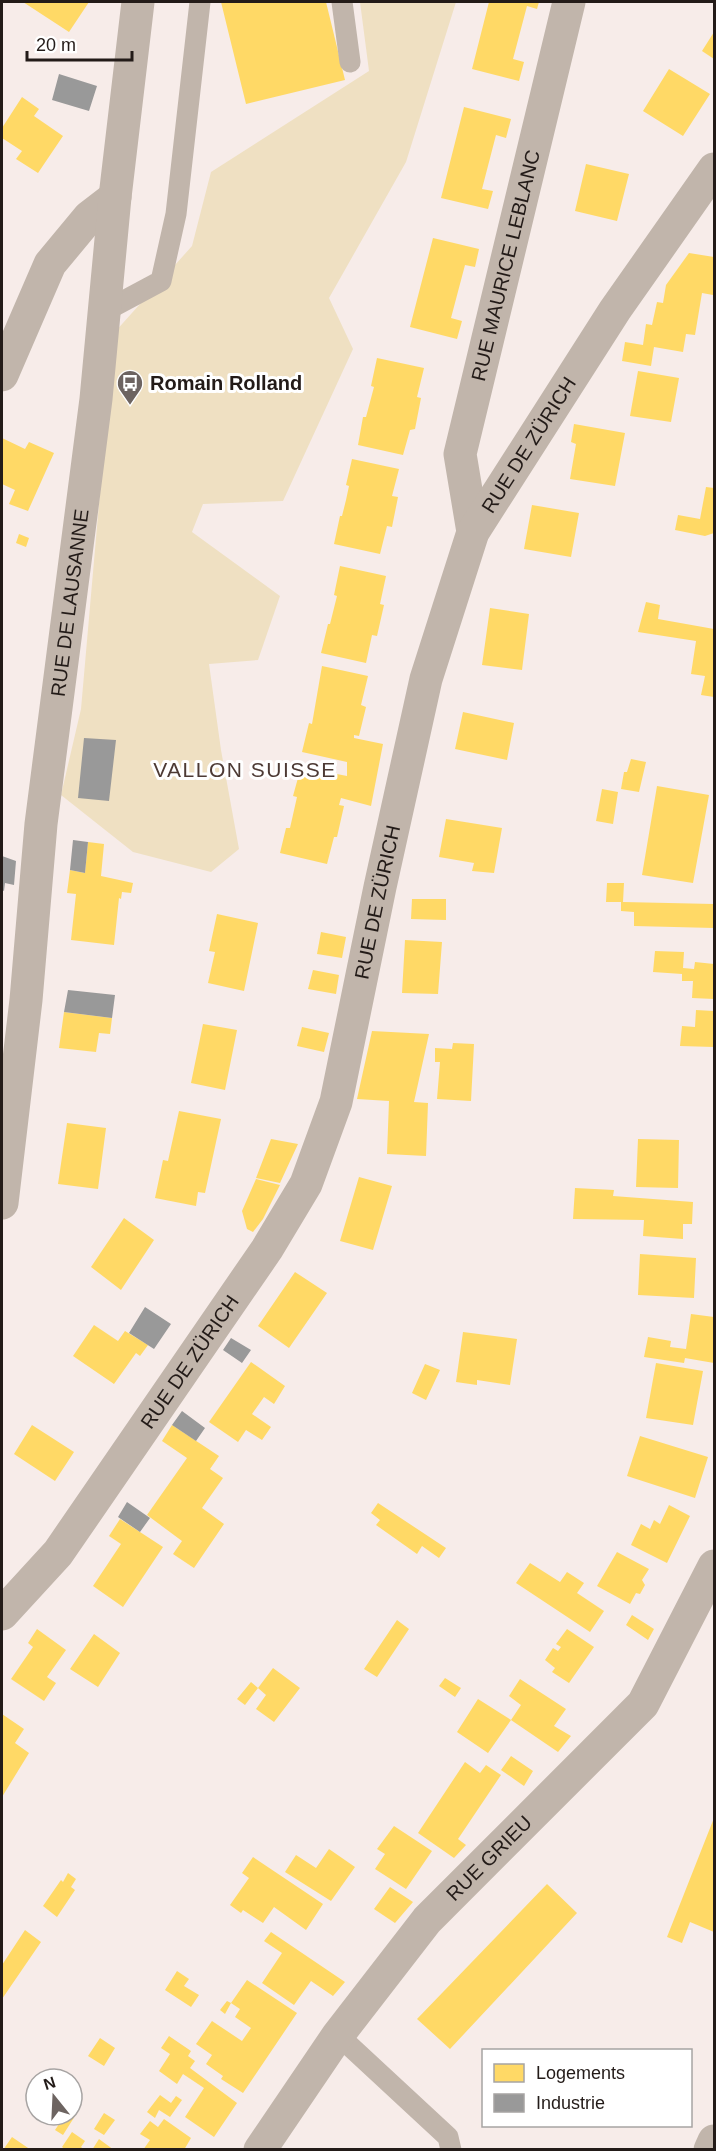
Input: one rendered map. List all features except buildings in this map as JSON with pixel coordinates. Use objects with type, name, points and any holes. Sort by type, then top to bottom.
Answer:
[{"type":"street","name":"RUE DE LAUSANNE","points":[[2,1203],[26,1000],[41,824],[105,311],[115,197],[138,2]]},
{"type":"street","name":"RUE MAURICE LEBLANC","points":[[473,532],[460,454],[570,2]]},
{"type":"street","name":"RUE DE ZÜRICH","points":[[2,1614],[58,1553],[267,1248],[306,1184],[336,1102],[380,886],[426,679],[473,532],[615,310],[714,168]]},
{"type":"street","points":[[2,375],[50,264],[88,217],[115,197]]},
{"type":"street","name":"RUE GRIEU","points":[[260,2150],[338,2035],[427,1920],[643,1704],[714,1566]]},
{"type":"street","points":[[710,2150],[714,2141]]},
{"type":"lane","points":[[105,311],[161,281],[176,214],[200,2]]},
{"type":"lane","points":[[342,2],[350,62]]},
{"type":"lane","points":[[338,2035],[448,2137],[451,2150]]},
{"type":"shaded area","points":[[360,2],[456,2],[406,162],[329,298],[353,349],[283,501],[203,504],[192,532],[280,596],[258,660],[209,664],[221,750],[239,849],[211,872],[133,852],[61,795],[81,709],[114,333],[192,246],[211,172],[369,71]]},
{"type":"place","name":"Romain Rolland","points":[[130,406]]},
{"type":"district","name":"VALLON SUISSE","points":[[245,769]]}]
